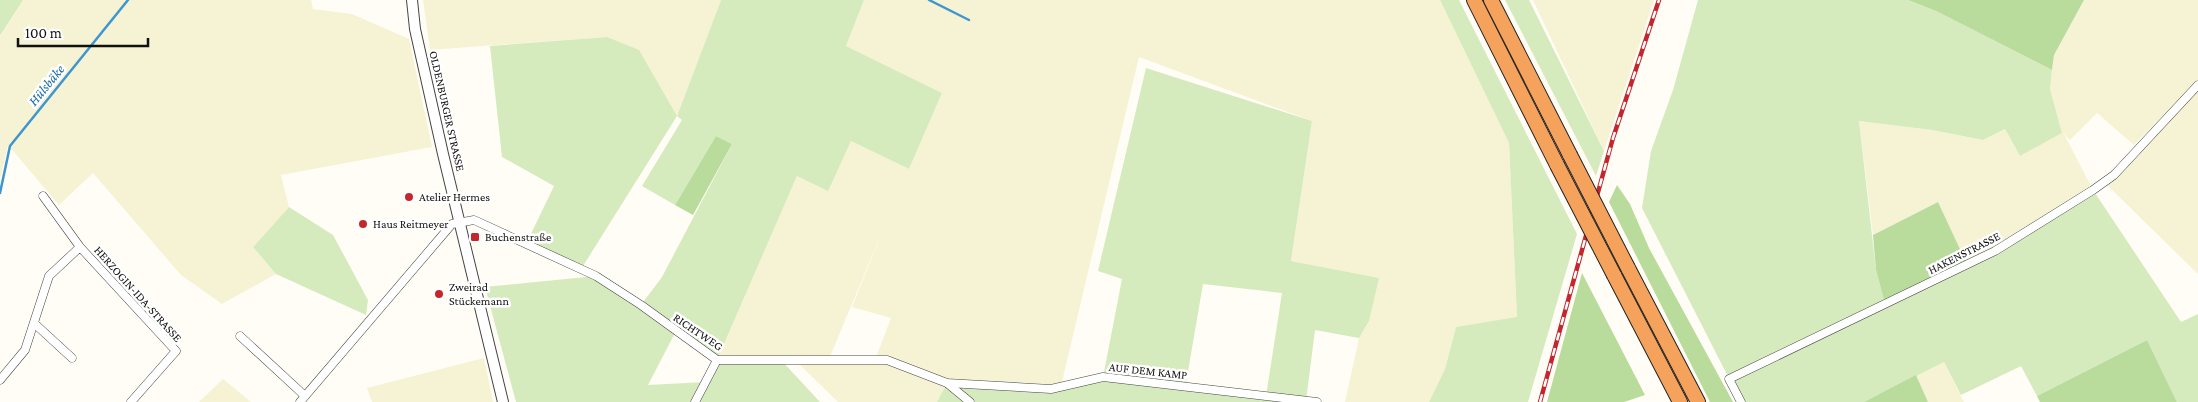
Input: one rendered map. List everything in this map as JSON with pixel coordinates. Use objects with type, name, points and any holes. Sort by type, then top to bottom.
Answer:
[{"type":"highway","points":[[1474,0],[1680,402]]},
{"type":"highway","points":[[1491,0],[1698,402]]},
{"type":"street","name":"OLDENBURGER STRASSE","points":[[412,0],[415,29],[503,402]]},
{"type":"street","name":"HAKENSTRASSE","points":[[1741,402],[1729,379],[1995,251],[2105,182],[2198,85]]},
{"type":"street","name":"HERZOGIN-IDA-STRASSE","points":[[43,196],[80,246],[176,351],[131,402]]},
{"type":"street","name":"RICHTWEG","points":[[459,221],[474,220],[596,276],[641,305],[717,360],[887,360],[947,383]]},
{"type":"street","points":[[240,336],[302,399],[438,238],[452,224],[459,221]]},
{"type":"street","name":"HERZOGIN-IDA-STRASSE","points":[[0,380],[26,350],[49,276],[80,246]]},
{"type":"street","points":[[35,324],[72,358]]},
{"type":"street","points":[[695,402],[717,360]]},
{"type":"street","name":"AUF DEM KAMP","points":[[947,383],[1051,389],[1103,377],[1317,402]]},
{"type":"street","points":[[947,383],[970,402]]},
{"type":"shaded area","points":[[23,0],[311,0],[313,9],[352,14],[409,39],[432,147],[281,175],[289,207],[253,247],[276,274],[222,304],[181,275],[93,173],[59,205],[8,145],[0,180],[0,37]]},
{"type":"shaded area","points":[[423,0],[721,0],[677,116],[607,37],[430,50]]},
{"type":"shaded area","points":[[864,0],[1440,0],[1509,143],[1517,318],[1456,327],[1445,369],[1429,402],[1345,402],[1359,338],[1369,321],[1378,278],[1291,261],[1312,121],[1139,57],[1061,386],[947,383],[937,402],[838,402],[795,360],[717,360],[797,176],[851,141],[909,169],[942,93],[846,46]],"holes":[[[885,225],[852,307],[891,318],[875,360],[829,359]]]},
{"type":"shaded area","points":[[1533,0],[1654,0],[1604,151]]},
{"type":"shaded area","points":[[2084,0],[2198,0],[2198,80],[2134,145],[2097,113],[2070,140],[2064,134],[2093,190],[1967,264],[1938,202],[1873,235],[1859,121],[1932,130],[1983,140],[2005,129],[2020,156],[2062,133],[2050,89],[2054,55]]},
{"type":"shaded area","points":[[2198,89],[2198,274],[2106,184]]},
{"type":"shaded area","points":[[484,358],[493,402],[372,402],[367,388]]},
{"type":"shaded area","points":[[1944,362],[1964,402],[1928,402],[1916,375]]},
{"type":"shaded area","points":[[223,379],[251,402],[199,402]]},
{"type":"green space","points":[[0,0],[23,0],[0,36]]},
{"type":"green space","points":[[721,0],[864,0],[846,46],[942,93],[909,169],[851,141],[828,191],[797,176],[717,360],[781,360],[820,402],[701,402],[697,397],[695,402],[516,402],[485,287],[596,276],[641,305],[662,277],[732,144],[716,136],[675,205],[642,186],[682,120],[677,116]],"holes":[[[676,331],[717,361],[705,382],[648,385]]]},
{"type":"green space","points":[[1440,0],[1459,0],[1577,234],[1528,402],[1429,402],[1445,369],[1456,327],[1517,317],[1509,143]]},
{"type":"green space","points":[[1505,0],[1529,0],[1604,151],[1596,176]]},
{"type":"green space","points":[[1698,0],[1908,0],[1936,11],[2052,70],[2050,89],[2062,133],[2020,156],[2005,129],[1983,140],[1932,130],[1859,121],[1876,270],[1885,302],[1995,251],[2093,190],[2181,322],[2198,314],[2198,402],[2177,402],[2147,340],[2037,396],[2021,366],[1961,395],[1944,362],[1864,402],[1741,402],[1642,208],[1651,151],[1673,90]]},
{"type":"green space","points":[[1908,0],[2084,0],[2054,55],[2052,70],[1936,11]]},
{"type":"green space","points":[[607,37],[639,50],[677,116],[583,266],[528,240],[554,186],[502,157],[490,46]]},
{"type":"green space","points":[[1146,68],[1312,121],[1291,261],[1379,278],[1369,321],[1359,338],[1315,330],[1306,401],[1266,396],[1282,293],[1203,284],[1186,383],[1295,402],[937,402],[947,383],[1051,389],[1103,377],[1122,279],[1098,271]]},
{"type":"green space","points":[[716,136],[732,144],[693,215],[675,205]]},
{"type":"green space","points":[[1617,185],[1630,204],[1649,248],[1733,402],[1710,402],[1609,202]]},
{"type":"green space","points":[[1938,202],[1967,264],[1885,303],[1876,270],[1873,235]]},
{"type":"green space","points":[[289,207],[333,235],[368,300],[366,315],[276,274],[253,247]]},
{"type":"green space","points":[[1582,273],[1645,395],[1624,402],[1547,402]]},
{"type":"green space","points":[[2147,340],[2177,402],[2040,402],[2037,396]]},
{"type":"green space","points":[[1916,375],[1928,402],[1864,402]]},
{"type":"waterway","name":"Hülsbäke","points":[[0,193],[10,146],[128,0]]},
{"type":"waterway","points":[[929,0],[969,20]]},
{"type":"railway","points":[[1540,402],[1613,138],[1659,0]]},
{"type":"place","name":"Atelier Hermes","points":[[409,197]]},
{"type":"place","name":"Haus Reitmeyer","points":[[363,224]]},
{"type":"place","name":"Buchenstraße","points":[[475,237]]},
{"type":"place","name":"Zweirad Stückemann","points":[[439,294]]}]
